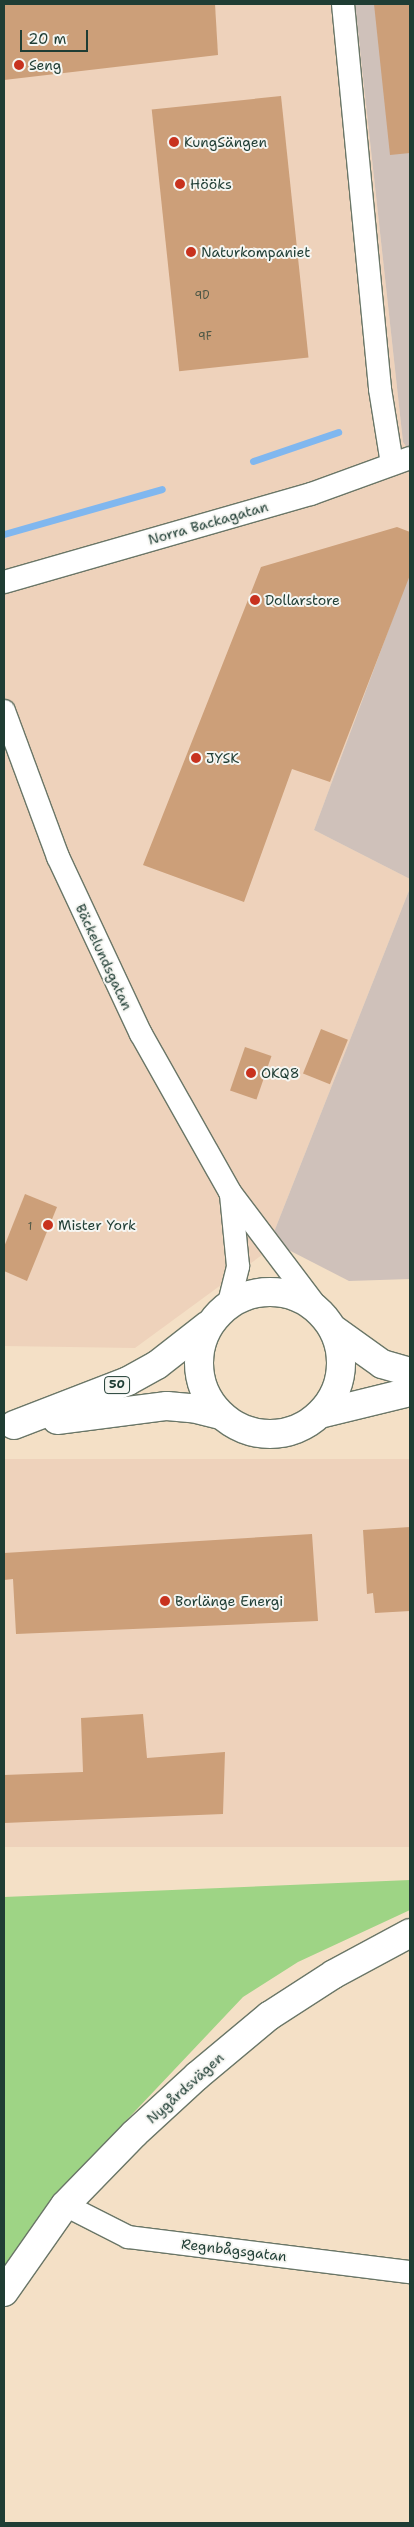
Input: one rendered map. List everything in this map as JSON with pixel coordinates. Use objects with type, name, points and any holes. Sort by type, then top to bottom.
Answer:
[{"type":"main road","points":[[410,1372],[382,1364],[328,1322],[306,1301],[288,1293],[268,1291],[248,1294],[230,1303],[208,1325],[202,1340],[198,1373],[210,1403],[221,1415],[244,1430],[271,1434],[297,1429],[320,1414],[410,1392]]},
{"type":"main road","points":[[320,1414],[329,1402],[340,1374],[339,1344],[328,1322]]},
{"type":"main road","name":"50","points":[[9,1426],[128,1381],[157,1365],[208,1325]]},
{"type":"main road","name":"50","points":[[9,1426],[168,1406],[192,1408],[221,1415]]},
{"type":"main road","name":"Nygårdsvägen","points":[[4,2292],[65,2205],[134,2134],[269,2016],[334,1974],[410,1933]]},
{"type":"street","points":[[344,4],[380,389],[401,461]]},
{"type":"street","name":"Norra Backagatan","points":[[4,582],[311,494],[401,461]]},
{"type":"street","name":"Bäckelundsgatan","points":[[4,711],[58,857],[126,1006],[230,1192],[328,1322]]},
{"type":"street","name":"Bäckelundsgatan","points":[[230,1192],[238,1251],[236,1284],[230,1303]]},
{"type":"street","name":"Regnbågsgatan","points":[[65,2205],[128,2237],[410,2272]]},
{"type":"shaded area","points":[[4,4],[355,4],[403,442],[410,452],[410,572],[314,830],[410,879],[410,888],[274,1232],[277,1244],[135,1348],[4,1346]]},
{"type":"shaded area","points":[[355,4],[410,4],[410,452],[403,442]]},
{"type":"shaded area","points":[[410,572],[410,879],[314,830]]},
{"type":"shaded area","points":[[410,888],[410,1279],[349,1281],[277,1244],[274,1232]]},
{"type":"shaded area","points":[[4,1459],[410,1459],[410,1847],[4,1847]]},
{"type":"green space","points":[[410,1880],[410,1910],[298,1962],[243,1997],[52,2199],[4,2275],[4,1897]]},
{"type":"building","points":[[4,4],[215,4],[218,55],[4,80]]},
{"type":"building","points":[[374,4],[409,4],[410,153],[390,155]]},
{"type":"building","points":[[281,96],[308,358],[179,371],[152,110]]},
{"type":"building","points":[[397,527],[410,532],[410,575],[330,782],[292,769],[244,902],[143,865],[261,567]]},
{"type":"building","points":[[321,1029],[348,1040],[330,1084],[303,1074]]},
{"type":"building","points":[[245,1047],[271,1056],[256,1100],[230,1090]]},
{"type":"building","points":[[25,1194],[57,1207],[27,1281],[4,1271],[4,1247]]},
{"type":"building","points":[[410,1527],[410,1611],[375,1613],[373,1593],[367,1594],[363,1530]]},
{"type":"building","name":"Borlänge Energi","points":[[312,1534],[318,1621],[16,1634],[13,1579],[4,1580],[4,1553]]},
{"type":"building","points":[[143,1714],[147,1758],[225,1752],[223,1814],[4,1823],[4,1775],[83,1772],[81,1718]]},
{"type":"waterway","points":[[253,461],[338,432]]},
{"type":"waterway","points":[[4,534],[162,489]]},
{"type":"place","name":"Seng","points":[[19,65]]},
{"type":"place","name":"KungSängen","points":[[174,142]]},
{"type":"place","name":"Hööks","points":[[180,184]]},
{"type":"place","name":"Naturkompaniet","points":[[191,252]]},
{"type":"place","name":"Dollarstore","points":[[255,600]]},
{"type":"place","name":"JYSK","points":[[196,758]]},
{"type":"place","name":"OKQ8","points":[[251,1073]]},
{"type":"place","name":"Mister York","points":[[48,1225]]},
{"type":"place","name":"Borlänge Energi","points":[[165,1601]]}]
